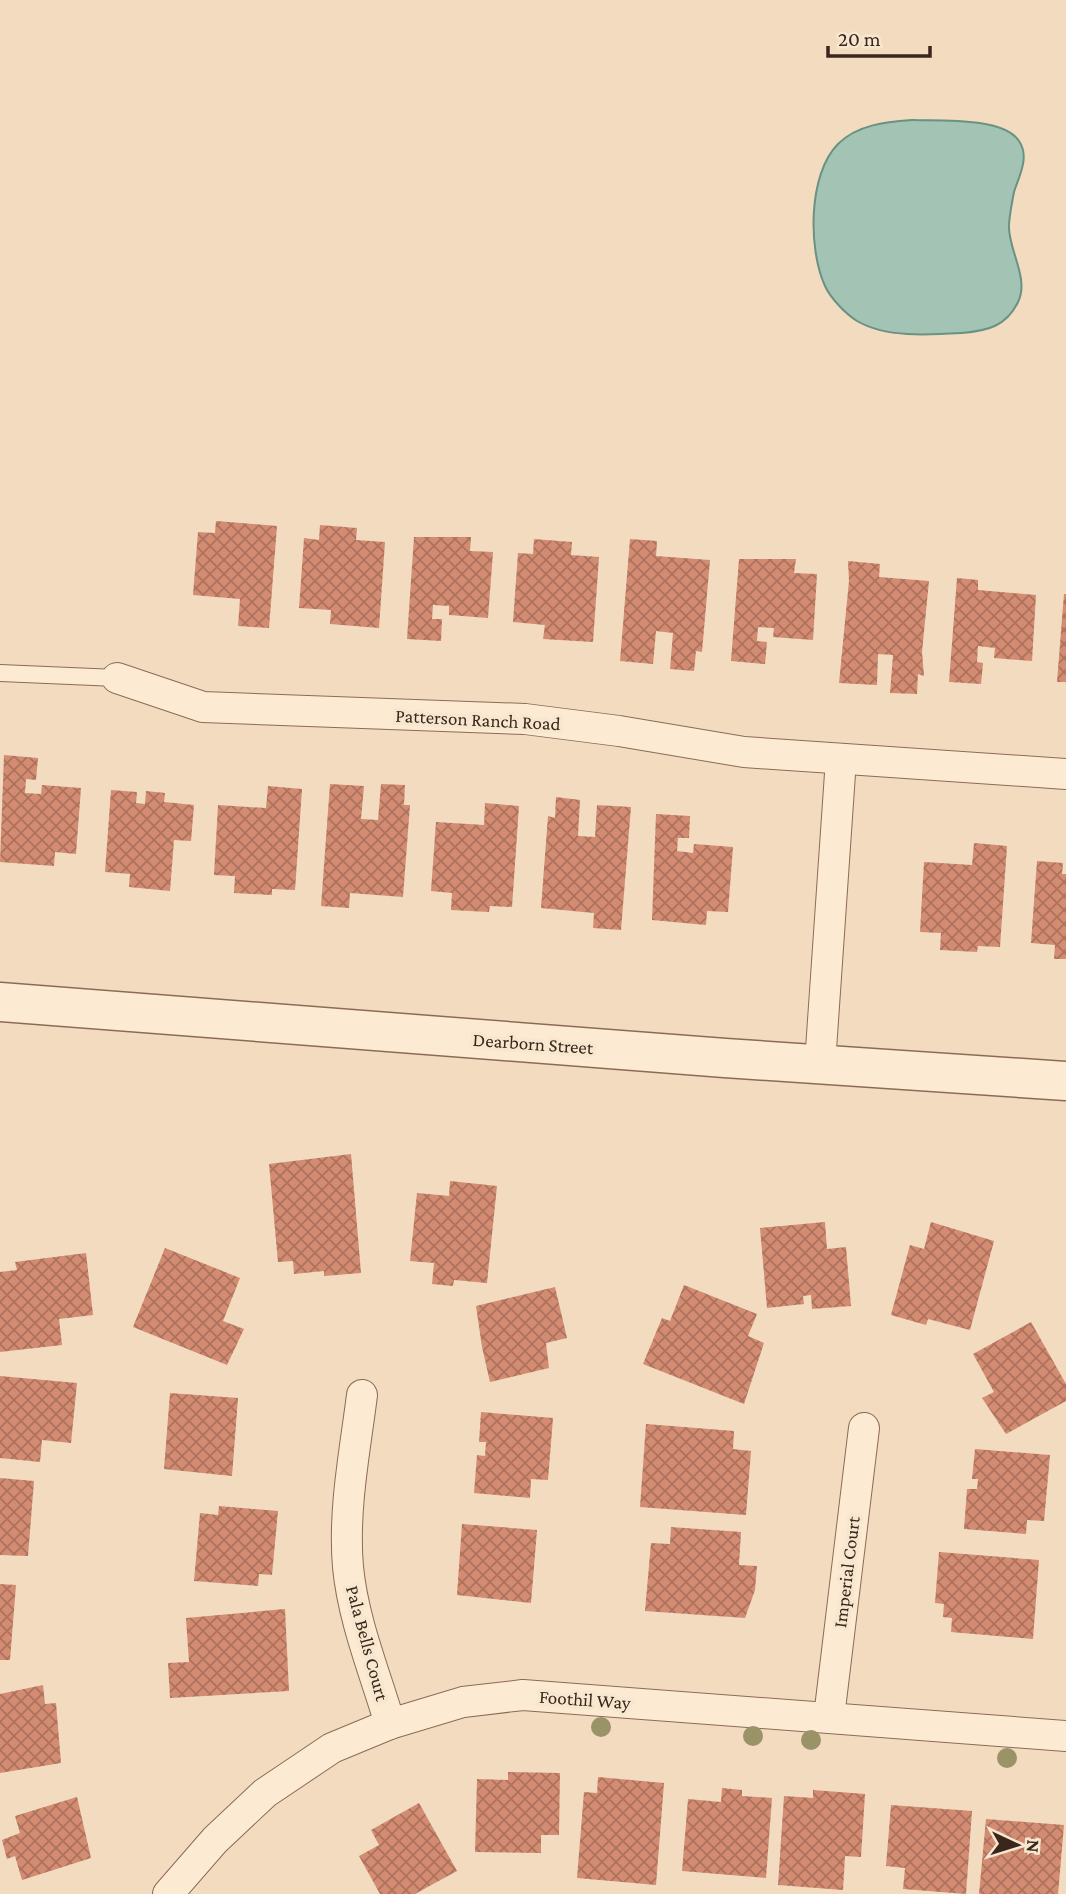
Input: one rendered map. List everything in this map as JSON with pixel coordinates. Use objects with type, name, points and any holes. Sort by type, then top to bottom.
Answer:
[{"type":"street","name":"Patterson Ranch Road","points":[[117,678],[203,707],[525,719],[619,731],[744,752],[1066,774]]},
{"type":"street","points":[[820,1064],[841,759]]},
{"type":"street","name":"Dearborn Street","points":[[0,1002],[1066,1081]]},
{"type":"street","name":"Pala Bells Court","points":[[362,1395],[346,1525],[349,1569],[355,1605],[390,1724]]},
{"type":"street","name":"Imperial Court","points":[[829,1717],[864,1428]]},
{"type":"street","name":"Foothil Way","points":[[168,1894],[215,1840],[265,1793],[331,1748],[390,1724],[463,1702],[523,1695],[1066,1736]]},
{"type":"lane","points":[[0,673],[117,678]]},
{"type":"shaded area","points":[[913,120],[985,124],[1011,133],[1022,147],[1023,166],[1014,192],[1009,224],[1011,243],[1020,273],[1021,293],[1008,317],[988,329],[908,334],[869,326],[857,321],[835,301],[819,271],[814,212],[816,192],[828,157],[846,137],[864,128]]},
{"type":"building","points":[[216,521],[277,526],[269,628],[238,626],[240,599],[193,595],[198,532],[215,533]]},
{"type":"building","points":[[320,525],[357,528],[356,540],[385,542],[379,628],[330,624],[331,610],[299,608],[304,538],[319,540]]},
{"type":"building","points":[[414,537],[471,537],[470,551],[493,552],[488,618],[449,615],[449,606],[433,605],[432,619],[442,619],[441,641],[407,639]]},
{"type":"building","points":[[534,539],[572,542],[571,555],[599,557],[593,642],[543,639],[545,625],[513,622],[518,553],[533,554]]},
{"type":"building","points":[[630,539],[657,541],[656,556],[710,560],[702,652],[696,651],[694,671],[670,669],[673,633],[656,631],[653,664],[620,661]]},
{"type":"building","points":[[739,559],[796,559],[794,573],[817,574],[813,640],[773,637],[774,628],[758,627],[757,641],[767,642],[765,664],[731,661]]},
{"type":"building","points":[[848,561],[880,564],[879,577],[929,581],[922,652],[924,676],[918,674],[917,694],[890,693],[893,655],[878,654],[877,685],[839,683],[849,581]]},
{"type":"building","points":[[957,578],[978,580],[978,590],[1036,595],[1032,661],[994,658],[995,648],[978,646],[977,662],[983,663],[981,684],[949,682]]},
{"type":"building","points":[[1064,594],[1066,682],[1057,682]]},
{"type":"building","points":[[4,755],[38,758],[36,780],[26,779],[25,793],[41,794],[42,785],[81,788],[76,854],[55,852],[54,866],[0,862]]},
{"type":"building","points":[[330,784],[364,786],[361,819],[378,820],[381,784],[405,785],[404,805],[410,805],[403,897],[350,893],[349,908],[321,906]]},
{"type":"building","points":[[268,786],[302,789],[295,890],[272,889],[272,895],[234,893],[235,876],[214,875],[218,805],[266,808]]},
{"type":"building","points":[[111,790],[137,792],[136,803],[145,804],[146,791],[165,793],[164,802],[194,805],[191,841],[174,840],[170,891],[129,887],[130,874],[105,872]]},
{"type":"building","points":[[556,797],[580,800],[578,836],[595,837],[597,805],[631,807],[621,930],[593,928],[594,913],[541,908],[548,816],[555,818]]},
{"type":"building","points":[[485,803],[519,806],[512,907],[490,906],[489,912],[451,910],[452,893],[431,891],[436,822],[484,825]]},
{"type":"building","points":[[656,814],[690,816],[689,838],[678,838],[677,851],[693,853],[694,844],[733,847],[728,912],[707,911],[706,925],[652,920]]},
{"type":"building","points":[[974,843],[1007,846],[1000,947],[978,946],[977,952],[940,950],[941,933],[920,932],[924,862],[972,865]]},
{"type":"building","points":[[1037,861],[1063,863],[1062,874],[1066,874],[1066,959],[1054,959],[1055,945],[1031,943]]},
{"type":"building","points":[[351,1154],[361,1273],[324,1276],[324,1271],[294,1274],[293,1261],[278,1262],[269,1164]]},
{"type":"building","points":[[450,1181],[497,1186],[487,1283],[454,1280],[453,1286],[432,1284],[434,1263],[410,1261],[417,1193],[449,1196]]},
{"type":"building","points":[[825,1222],[827,1249],[846,1247],[851,1306],[812,1309],[811,1295],[803,1296],[804,1304],[767,1308],[760,1228]]},
{"type":"building","points":[[931,1222],[994,1241],[970,1330],[928,1319],[926,1325],[891,1315],[910,1245],[924,1249]]},
{"type":"building","points":[[165,1248],[240,1278],[223,1321],[244,1329],[227,1365],[133,1327]]},
{"type":"building","points":[[86,1253],[93,1315],[59,1319],[62,1345],[0,1352],[0,1272],[17,1270],[15,1262]]},
{"type":"building","points":[[684,1285],[757,1314],[748,1336],[764,1343],[744,1404],[643,1364],[662,1318],[670,1321]]},
{"type":"building","points":[[555,1287],[567,1338],[546,1343],[549,1368],[490,1382],[476,1306]]},
{"type":"building","points":[[1031,1322],[1066,1384],[1066,1401],[1006,1434],[982,1398],[994,1392],[973,1354]]},
{"type":"building","points":[[0,1376],[77,1383],[71,1443],[42,1440],[40,1462],[0,1458]]},
{"type":"building","points":[[170,1393],[238,1398],[232,1476],[164,1469]]},
{"type":"building","points":[[481,1412],[553,1418],[548,1480],[531,1479],[530,1498],[474,1493],[477,1455],[485,1456],[486,1442],[479,1442]]},
{"type":"building","points":[[646,1424],[734,1431],[733,1449],[751,1451],[746,1515],[640,1507]]},
{"type":"building","points":[[975,1449],[1050,1455],[1044,1521],[1027,1520],[1026,1534],[964,1529],[967,1489],[977,1489],[978,1479],[972,1479]]},
{"type":"building","points":[[0,1478],[34,1481],[28,1556],[0,1555]]},
{"type":"building","points":[[219,1506],[278,1511],[272,1575],[259,1574],[258,1586],[194,1581],[200,1513],[218,1515]]},
{"type":"building","points":[[462,1524],[537,1530],[531,1603],[457,1595]]},
{"type":"building","points":[[671,1527],[741,1532],[739,1565],[757,1566],[755,1590],[745,1618],[645,1611],[651,1543],[670,1544]]},
{"type":"building","points":[[939,1552],[1039,1560],[1033,1639],[951,1632],[952,1618],[943,1617],[944,1604],[935,1603]]},
{"type":"building","points":[[0,1584],[16,1585],[10,1660],[0,1660]]},
{"type":"building","points":[[285,1609],[289,1691],[170,1698],[168,1663],[189,1662],[186,1618]]},
{"type":"building","points":[[43,1685],[45,1704],[56,1703],[61,1763],[0,1773],[0,1694]]},
{"type":"building","points":[[508,1772],[560,1773],[559,1835],[541,1835],[541,1853],[475,1852],[477,1779],[508,1780]]},
{"type":"building","points":[[598,1777],[664,1783],[656,1885],[577,1878],[584,1792],[597,1793]]},
{"type":"building","points":[[722,1788],[742,1790],[742,1796],[772,1798],[766,1878],[682,1871],[688,1799],[721,1802]]},
{"type":"building","points":[[813,1790],[865,1794],[861,1857],[845,1856],[843,1890],[778,1885],[784,1796],[813,1798]]},
{"type":"building","points":[[77,1797],[91,1858],[22,1880],[15,1856],[7,1859],[2,1840],[20,1833],[15,1816]]},
{"type":"building","points":[[419,1803],[457,1871],[415,1894],[380,1894],[359,1856],[379,1845],[371,1830]]},
{"type":"building","points":[[891,1805],[972,1811],[966,1894],[903,1889],[905,1868],[886,1866]]},
{"type":"building","points":[[986,1819],[1064,1825],[1058,1894],[979,1894]]}]
